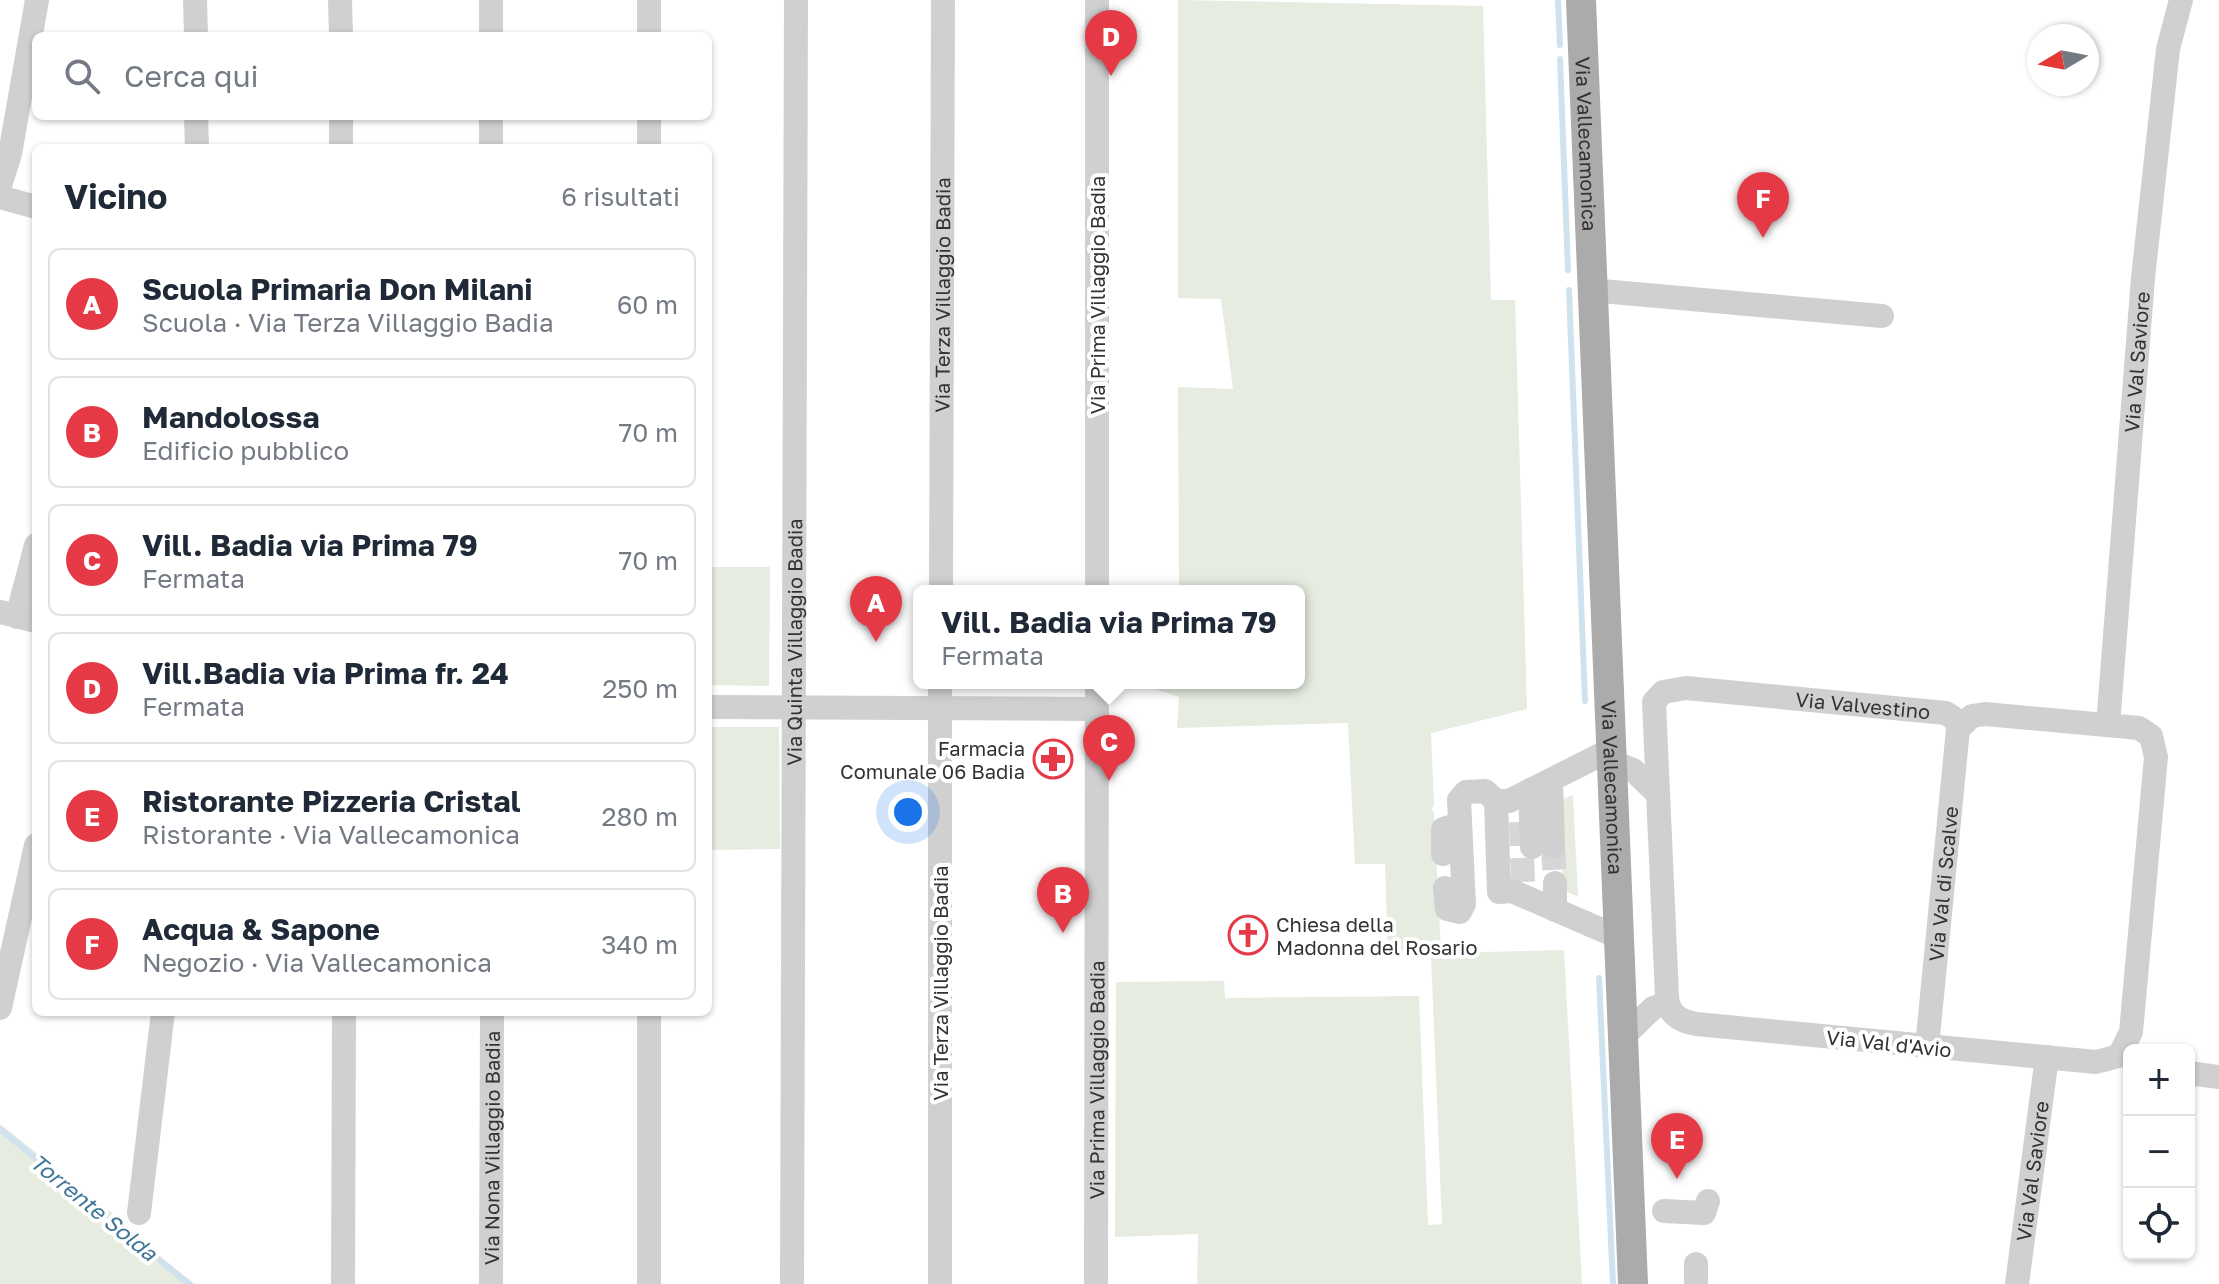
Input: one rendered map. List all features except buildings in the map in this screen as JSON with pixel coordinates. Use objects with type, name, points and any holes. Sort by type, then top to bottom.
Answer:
[{"type":"main road","name":"Via Vallecamonica","points":[[1581,0],[1590,290],[1633,1284]]},
{"type":"street","points":[[0,186],[10,154],[37,0]]},
{"type":"street","points":[[195,0],[196,32]]},
{"type":"street","points":[[340,0],[341,32]]},
{"type":"street","points":[[491,0],[491,32]]},
{"type":"street","points":[[649,0],[649,32]]},
{"type":"street","name":"Via Quinta Villaggio Badia","points":[[792,1284],[796,0]]},
{"type":"street","name":"Via Terza Villaggio Badia","points":[[941,585],[943,0]]},
{"type":"street","name":"Via Prima Villaggio Badia","points":[[1097,0],[1097,585]]},
{"type":"street","name":"Via Val Saviore","points":[[2108,725],[2143,278],[2168,49],[2181,0]]},
{"type":"street","points":[[196,120],[197,144]]},
{"type":"street","points":[[341,120],[341,144]]},
{"type":"street","points":[[491,120],[491,144]]},
{"type":"street","points":[[649,120],[649,144]]},
{"type":"street","points":[[0,197],[32,206]]},
{"type":"street","points":[[1590,290],[1882,316]]},
{"type":"street","points":[[18,617],[32,561]]},
{"type":"street","name":"Via Terza Villaggio Badia","points":[[940,689],[940,1284]]},
{"type":"street","name":"Via Prima Villaggio Badia","points":[[1096,1284],[1097,689]]},
{"type":"street","name":"Via Valvestino","points":[[1658,794],[1654,702],[1657,695],[1670,689],[1946,713],[1962,724]]},
{"type":"street","points":[[712,707],[1097,709]]},
{"type":"street","points":[[1962,724],[1972,716],[1985,714],[2143,729],[2153,740],[2156,757],[2128,1044]]},
{"type":"street","name":"Via Val di Scalve","points":[[1927,1047],[1955,740],[1962,724]]},
{"type":"street","points":[[1455,914],[1446,907],[1454,883],[1460,824],[1459,800],[1466,792],[1485,791],[1522,797],[1610,756],[1633,770],[1658,794],[1667,1003],[1653,1008],[1622,1038]]},
{"type":"street","points":[[1522,797],[1543,847]]},
{"type":"street","points":[[1522,797],[1530,891]]},
{"type":"street","points":[[1443,854],[1443,829],[1460,824]]},
{"type":"street","points":[[0,1008],[32,863]]},
{"type":"street","points":[[1454,883],[1530,891],[1618,937]]},
{"type":"street","name":"Via Val d'Avio","points":[[1667,1003],[1674,1016],[1689,1023],[2103,1062],[2123,1059]]},
{"type":"street","points":[[139,1213],[163,1016]]},
{"type":"street","points":[[343,1284],[344,1016]]},
{"type":"street","name":"Via Nona Villaggio Badia","points":[[491,1284],[492,1016]]},
{"type":"street","points":[[649,1016],[649,1284]]},
{"type":"street","name":"Via Val Saviore","points":[[2017,1284],[2047,1057]]},
{"type":"street","points":[[2195,1074],[2219,1077]]},
{"type":"street","points":[[1664,1211],[1704,1213],[1708,1201]]},
{"type":"shaded area","points":[[1178,0],[1483,6],[1491,300],[1515,300],[1527,709],[1431,733],[1434,805],[1431,811],[1434,811],[1441,953],[1564,950],[1582,1284],[1197,1284],[1198,1234],[1115,1237],[1116,982],[1224,981],[1225,998],[1419,996],[1428,1225],[1442,1224],[1431,955],[1388,956],[1385,864],[1355,864],[1348,723],[1177,728],[1179,697],[1155,689],[1305,689],[1305,585],[1179,585],[1178,387],[1233,389],[1221,299],[1178,298]]},
{"type":"shaded area","points":[[712,567],[770,567],[769,686],[712,685]]},
{"type":"shaded area","points":[[712,727],[779,727],[780,849],[712,850]]},
{"type":"shaded area","points":[[1573,795],[1578,897],[1563,890],[1560,800]]},
{"type":"shaded area","points":[[0,1124],[124,1222],[135,1237],[195,1284],[0,1284]]},
{"type":"waterway","points":[[1558,0],[1560,45]]},
{"type":"waterway","points":[[1560,59],[1568,270]]},
{"type":"waterway","points":[[1569,290],[1585,701]]},
{"type":"waterway","points":[[1599,978],[1613,1284]]},
{"type":"waterway","name":"Torrente Solda","points":[[0,1129],[189,1284]]},
{"type":"tunnel","points":[[1521,822],[1523,884]]},
{"type":"tunnel","points":[[1553,846],[1555,883]]},
{"type":"place","name":"Vill.Badia via Prima fr. 24","points":[[1111,76]]},
{"type":"place","name":"Acqua & Sapone","points":[[1763,238]]},
{"type":"place","name":"Scuola Primaria Don Milani","points":[[876,642]]},
{"type":"place","name":"Farmacia Comunale 06 Badia","points":[[1053,759]]},
{"type":"place","name":"Vill. Badia via Prima 79","points":[[1109,781]]},
{"type":"place","name":"Mandolossa","points":[[1063,933]]},
{"type":"place","name":"Chiesa della Madonna del Rosario","points":[[1248,935]]},
{"type":"place","name":"Ristorante Pizzeria Cristal","points":[[1677,1179]]}]
